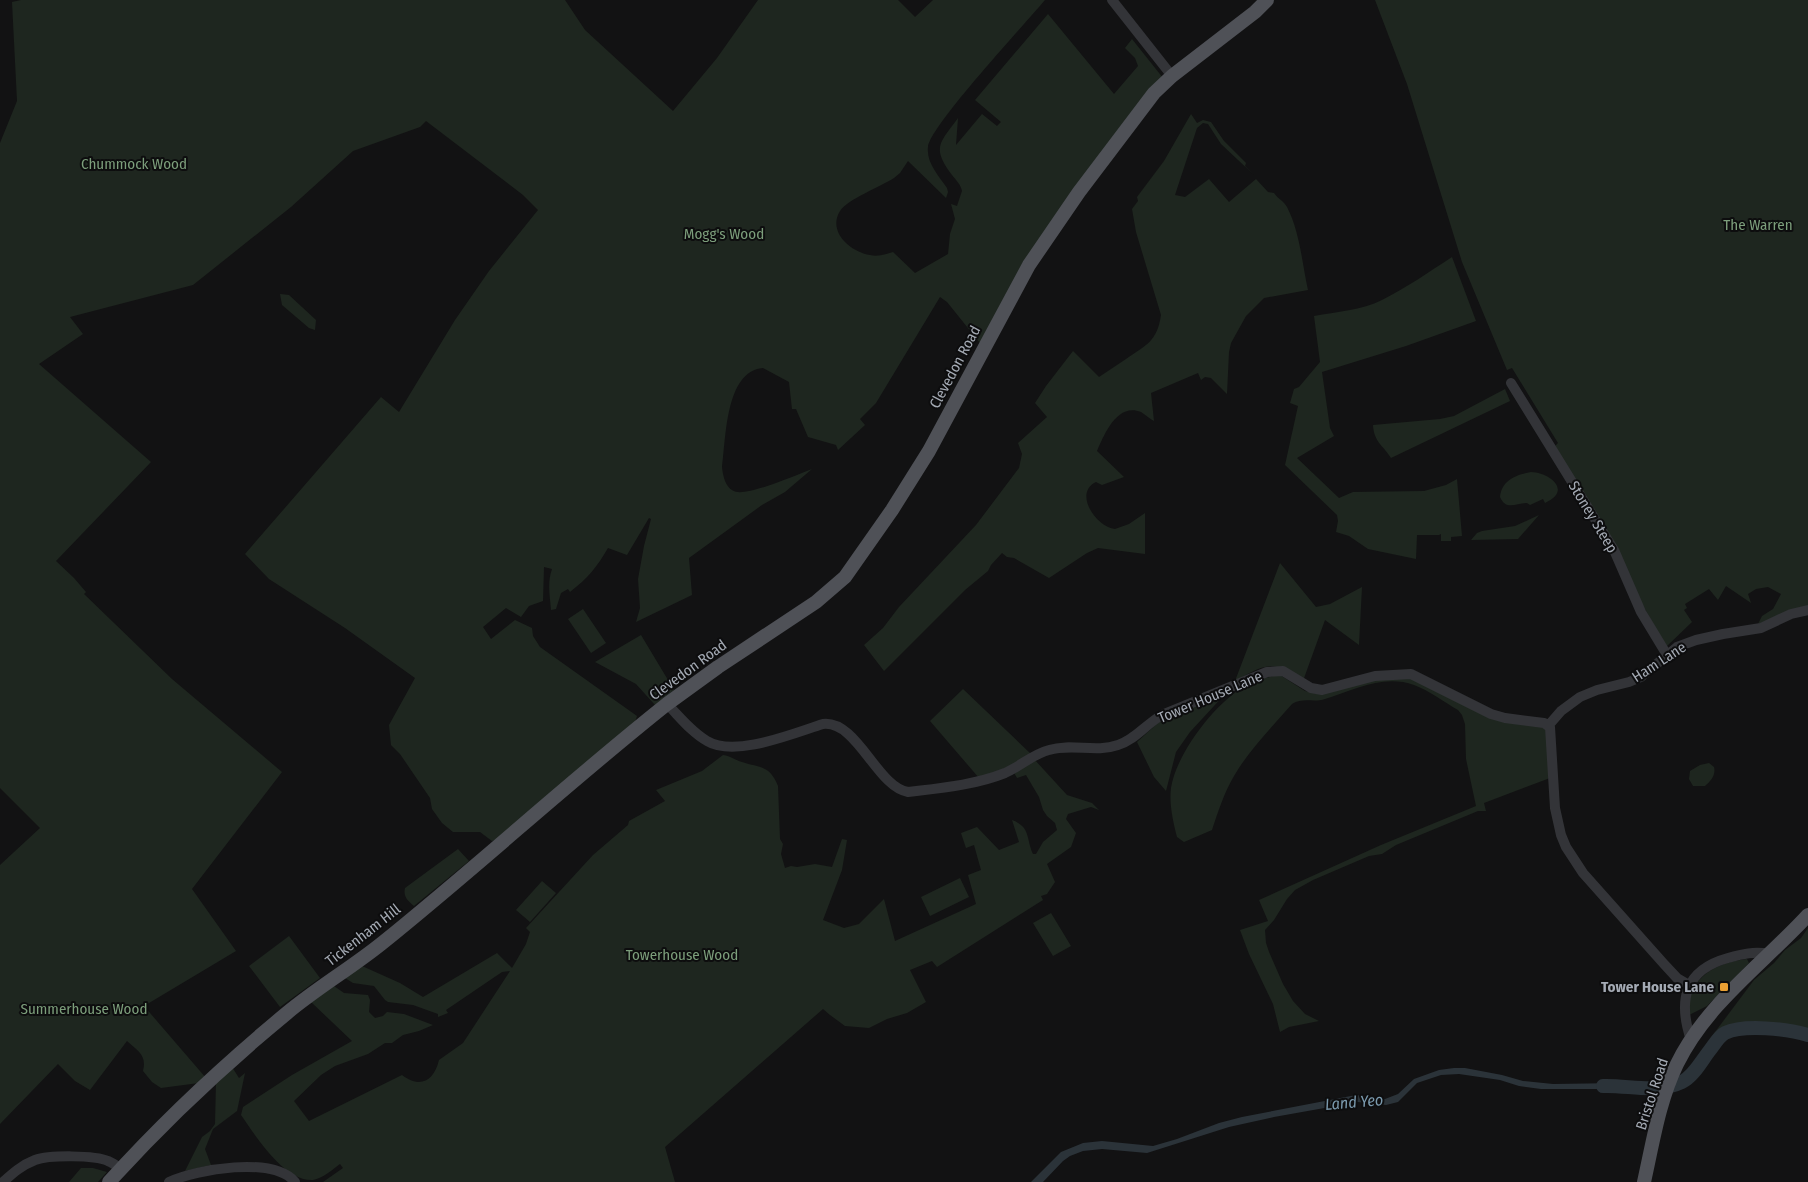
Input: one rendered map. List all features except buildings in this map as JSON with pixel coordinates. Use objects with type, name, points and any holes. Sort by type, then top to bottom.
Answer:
[{"type":"main road","name":"Clevedon Road","points":[[645,722],[718,667],[816,602],[832,590],[853,567],[929,451],[1029,265],[1133,119],[1154,93],[1172,76],[1255,12],[1267,0]]},
{"type":"main road","name":"Tickenham Hill","points":[[109,1182],[187,1102],[254,1041],[288,1012],[380,945],[645,722]]},
{"type":"main road","name":"Bristol Road","points":[[1644,1182],[1666,1093],[1677,1065],[1691,1040],[1717,1005],[1808,915]]},
{"type":"street","points":[[1112,0],[1172,76]]},
{"type":"street","name":"Stoney Steep","points":[[1511,383],[1614,550],[1641,612],[1667,654]]},
{"type":"street","name":"Ham Lane","points":[[1548,726],[1561,711],[1580,697],[1641,677],[1677,647],[1696,640],[1761,628],[1792,614],[1808,610]]},
{"type":"street","name":"Tower House Lane","points":[[667,704],[701,737],[708,742],[724,747],[744,746],[772,740],[823,724],[831,724],[845,732],[860,746],[887,780],[895,787],[908,792],[985,780],[1007,772],[1049,750],[1065,747],[1099,748],[1118,746],[1133,738],[1148,724],[1162,716],[1221,690],[1274,670],[1288,673],[1311,688],[1322,690],[1375,676],[1411,674],[1491,714],[1548,726]]},
{"type":"street","points":[[1548,726],[1551,734],[1556,808],[1561,835],[1569,853],[1583,873],[1664,964],[1677,978],[1689,985]]},
{"type":"street","points":[[1691,1040],[1685,1016],[1685,1001],[1689,985],[1700,972],[1717,962],[1752,952],[1770,954]]},
{"type":"street","points":[[3,1182],[17,1169],[28,1163],[57,1154],[102,1159],[111,1162],[121,1169]]},
{"type":"street","points":[[169,1182],[184,1175],[200,1171],[250,1168],[268,1168],[291,1178],[295,1182]]},
{"type":"green space","points":[[21,0],[565,0],[585,30],[673,111],[717,58],[758,0],[898,0],[915,17],[933,0],[1045,0],[961,97],[944,118],[933,136],[928,147],[929,158],[947,188],[946,198],[908,161],[894,178],[850,202],[840,211],[837,219],[839,233],[843,240],[855,250],[873,256],[893,252],[915,273],[948,254],[950,234],[955,219],[951,204],[957,206],[962,191],[945,166],[940,145],[958,118],[956,145],[982,114],[997,126],[1001,122],[975,100],[1048,14],[1114,94],[1138,66],[1135,58],[1125,48],[1132,39],[1163,78],[980,343],[947,302],[940,297],[876,403],[860,419],[865,425],[838,450],[836,445],[808,437],[796,409],[792,409],[789,382],[763,368],[750,372],[741,381],[734,394],[730,408],[722,467],[724,479],[730,489],[737,492],[753,490],[812,469],[785,492],[762,505],[689,558],[692,595],[636,622],[640,608],[638,579],[651,519],[649,518],[627,555],[608,548],[596,567],[582,582],[570,592],[568,589],[561,593],[556,609],[551,610],[549,584],[552,569],[544,567],[543,601],[529,606],[521,617],[506,608],[483,627],[491,639],[515,620],[532,628],[533,636],[540,647],[637,716],[635,722],[496,840],[492,841],[480,832],[453,832],[442,823],[432,809],[430,798],[400,754],[391,745],[389,725],[415,678],[345,628],[269,579],[245,554],[381,397],[399,412],[455,320],[489,271],[538,210],[523,195],[426,121],[420,127],[353,151],[291,207],[193,285],[70,317],[83,334],[39,364],[151,462],[56,561],[86,592],[84,594],[172,679],[282,772],[192,889],[236,951],[144,1006],[206,1078],[199,1083],[161,1088],[152,1082],[143,1071],[143,1057],[127,1041],[90,1090],[75,1081],[58,1064],[0,1124],[0,865],[40,828],[0,788],[0,143],[17,101],[12,2]]},
{"type":"green space","name":"The Warren","points":[[1375,0],[1808,0],[1808,606],[1758,624],[1762,616],[1773,609],[1781,594],[1768,587],[1756,589],[1748,594],[1751,603],[1726,586],[1718,600],[1709,589],[1685,604],[1687,608],[1684,610],[1692,622],[1666,647],[1555,446],[1558,443],[1512,368],[1507,370],[1462,262],[1407,84]]},
{"type":"green space","points":[[1191,114],[1197,123],[1203,120],[1211,122],[1224,141],[1246,163],[1245,166],[1254,175],[1221,144],[1208,124],[1203,123],[1197,128],[1175,195],[1185,197],[1209,179],[1229,202],[1256,179],[1268,192],[1274,193],[1287,207],[1298,237],[1308,290],[1264,298],[1246,316],[1231,343],[1227,394],[1211,378],[1205,377],[1201,380],[1198,373],[1151,393],[1154,421],[1141,412],[1133,410],[1125,412],[1118,416],[1103,437],[1097,451],[1124,477],[1102,485],[1096,482],[1089,487],[1087,501],[1090,509],[1101,522],[1115,529],[1129,524],[1145,513],[1145,554],[1098,548],[1049,578],[1002,553],[988,571],[965,590],[884,671],[864,645],[883,628],[899,607],[976,525],[1019,468],[1022,454],[1018,443],[1047,417],[1035,403],[1073,351],[1099,377],[1145,346],[1157,331],[1161,315],[1136,232],[1132,209],[1138,201],[1137,197],[1164,161]]},
{"type":"green space","points":[[1452,257],[1476,321],[1406,346],[1322,372],[1330,428],[1334,436],[1297,458],[1339,498],[1353,492],[1424,491],[1446,485],[1457,479],[1462,536],[1451,537],[1451,541],[1441,541],[1441,534],[1417,535],[1416,559],[1368,549],[1349,536],[1336,532],[1337,515],[1285,465],[1298,406],[1290,403],[1294,389],[1299,387],[1320,362],[1314,316],[1366,306],[1382,300]]},
{"type":"green space","points":[[280,294],[289,295],[316,320],[315,330],[309,328],[282,305]]},
{"type":"green space","points":[[1505,389],[1510,401],[1391,458],[1375,435],[1373,425],[1454,416]]},
{"type":"green space","points":[[1531,472],[1545,476],[1556,483],[1557,493],[1553,498],[1545,503],[1543,499],[1530,505],[1527,503],[1505,504],[1500,497],[1501,491],[1507,482],[1515,477]]},
{"type":"green space","points":[[1539,515],[1518,539],[1471,540],[1477,533],[1482,531],[1515,526]]},
{"type":"green space","points":[[1280,563],[1316,607],[1330,604],[1362,587],[1359,645],[1325,620],[1303,681],[1284,669],[1272,666],[1255,670],[1235,681]]},
{"type":"green space","points":[[583,609],[606,643],[591,653],[568,619]]},
{"type":"green space","points":[[641,635],[674,690],[655,705],[636,684],[595,662]]},
{"type":"green space","points":[[1280,675],[1305,691],[1318,694],[1361,681],[1410,676],[1469,707],[1546,727],[1550,778],[1484,803],[1486,811],[1478,811],[1396,845],[1382,854],[1369,856],[1313,880],[1295,890],[1265,930],[1266,943],[1283,984],[1293,1001],[1305,1014],[1319,1021],[1289,1027],[1280,1032],[1273,1004],[1249,954],[1240,930],[1268,921],[1259,900],[1381,845],[1476,806],[1466,759],[1465,724],[1462,715],[1458,710],[1420,687],[1403,682],[1380,682],[1321,700],[1300,701],[1292,704],[1240,766],[1227,789],[1212,830],[1184,842],[1177,837],[1172,812],[1171,788],[1174,774],[1189,745],[1211,716],[1235,693],[1255,681]]},
{"type":"green space","points":[[963,689],[1031,754],[1008,767],[979,778],[930,721]]},
{"type":"green space","points":[[1226,693],[1190,732],[1176,752],[1166,791],[1154,777],[1137,742],[1160,721]]},
{"type":"green space","name":"Towerhouse Wood","points":[[723,755],[764,768],[775,779],[778,786],[780,839],[783,844],[781,854],[785,868],[815,864],[832,867],[842,839],[847,840],[842,870],[823,920],[844,928],[859,924],[884,899],[895,941],[976,904],[968,875],[981,870],[974,845],[966,848],[961,833],[977,827],[999,850],[1019,842],[1012,820],[1025,830],[1033,854],[1036,854],[1043,842],[1057,830],[1055,823],[1043,810],[1039,797],[1026,775],[1017,778],[1013,771],[1034,759],[1067,795],[1092,803],[1099,810],[1091,807],[1068,814],[1066,819],[1076,833],[1071,847],[1047,864],[1055,882],[1047,894],[1041,896],[1043,900],[937,967],[932,961],[910,970],[926,1002],[907,1013],[887,1019],[869,1028],[845,1026],[823,1009],[665,1147],[675,1182],[323,1182],[343,1168],[340,1164],[317,1179],[302,1179],[291,1174],[271,1156],[241,1115],[243,1107],[292,1075],[352,1041],[311,1002],[334,986],[344,993],[368,995],[370,1000],[369,1012],[375,1018],[383,1016],[387,1012],[404,1014],[433,1025],[403,1035],[392,1043],[385,1043],[368,1054],[335,1066],[321,1075],[294,1101],[309,1121],[402,1075],[415,1082],[425,1081],[434,1073],[439,1060],[463,1043],[510,971],[502,972],[446,1010],[448,1013],[438,1017],[438,1014],[413,1005],[388,1002],[374,986],[353,983],[345,978],[362,966],[400,983],[423,997],[497,953],[512,968],[526,944],[530,932],[526,928],[593,855],[628,825],[629,821],[665,801],[656,790],[702,771]]},
{"type":"green space","points":[[1709,763],[1714,767],[1714,775],[1711,780],[1705,786],[1693,786],[1689,779],[1690,771],[1700,765]]},
{"type":"green space","points":[[458,849],[469,861],[414,906],[405,896],[405,888]]},
{"type":"green space","points":[[960,878],[969,897],[930,916],[921,897]]},
{"type":"green space","points":[[542,881],[556,893],[530,922],[516,910]]},
{"type":"green space","points":[[1051,913],[1071,946],[1053,956],[1033,923]]},
{"type":"green space","points":[[1808,928],[1808,1034],[1760,1030],[1735,1031],[1712,1036],[1754,980],[1774,963],[1785,950],[1801,938]]},
{"type":"green space","points":[[289,936],[320,978],[280,1007],[249,966]]},
{"type":"green space","points":[[1747,959],[1749,963],[1707,1006],[1689,1015],[1693,991],[1705,975],[1724,964]]},
{"type":"green space","points":[[232,1067],[239,1078],[245,1073],[237,1111],[213,1129],[205,1149],[211,1165],[185,1171],[202,1137],[215,1124],[216,1082]]},
{"type":"green space","points":[[81,1168],[93,1168],[107,1172],[98,1182],[69,1182]]},
{"type":"water","points":[[1465,1068],[1523,1081],[1553,1084],[1621,1083],[1620,1089],[1541,1089],[1459,1074],[1441,1075],[1417,1083],[1398,1102],[1386,1105],[1358,1102],[1274,1117],[1229,1127],[1147,1153],[1102,1149],[1083,1151],[1063,1161],[1043,1182],[1031,1182],[1061,1152],[1083,1143],[1102,1141],[1153,1146],[1242,1117],[1356,1095],[1385,1099],[1398,1094],[1414,1079],[1439,1070]]},
{"type":"waterway","name":"Land Yeo","points":[[1603,1086],[1663,1088],[1682,1082],[1694,1072],[1721,1036],[1733,1030],[1766,1028],[1808,1035]]},
{"type":"place","name":"Tower House Lane","points":[[1724,987]]},
{"type":"park label","name":"Chummock Wood","points":[[134,164]]},
{"type":"park label","name":"Mogg's Wood","points":[[724,234]]},
{"type":"park label","name":"Summerhouse Wood","points":[[84,1009]]}]
